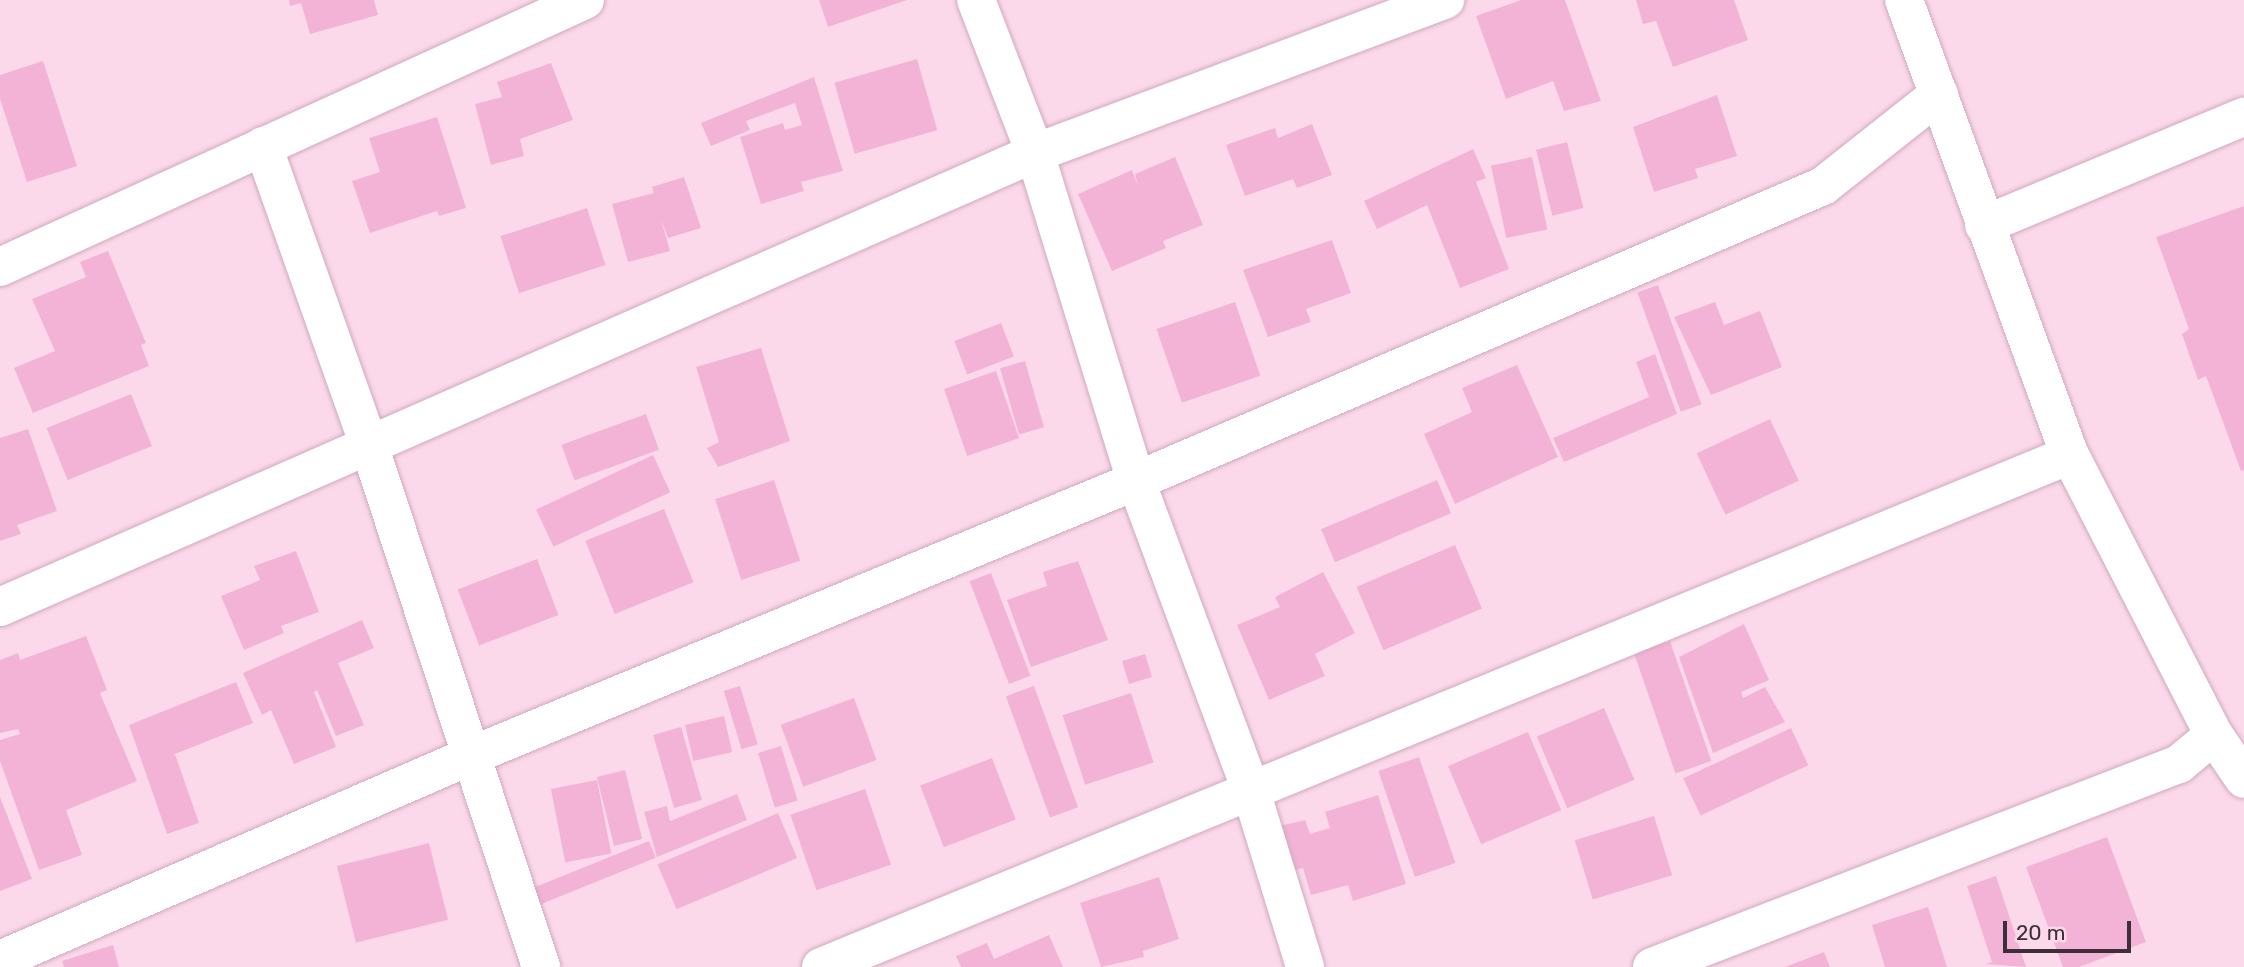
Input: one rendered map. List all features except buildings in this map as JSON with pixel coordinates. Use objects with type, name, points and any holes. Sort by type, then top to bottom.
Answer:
[{"type":"street","points":[[0,267],[585,0]]},
{"type":"street","points":[[976,0],[1035,153],[1136,481],[1251,791],[1305,967]]},
{"type":"street","points":[[0,607],[368,442],[1035,153],[1445,0]]},
{"type":"street","points":[[1904,0],[2070,455],[2214,735],[2244,779]]},
{"type":"street","points":[[0,960],[468,757],[1136,481],[1823,186],[1939,93]]},
{"type":"street","points":[[1984,225],[2244,117]]},
{"type":"street","points":[[263,146],[368,442],[468,757],[541,967]]},
{"type":"street","points":[[821,967],[2070,455]]},
{"type":"street","points":[[1653,967],[2179,764],[2214,735]]}]
